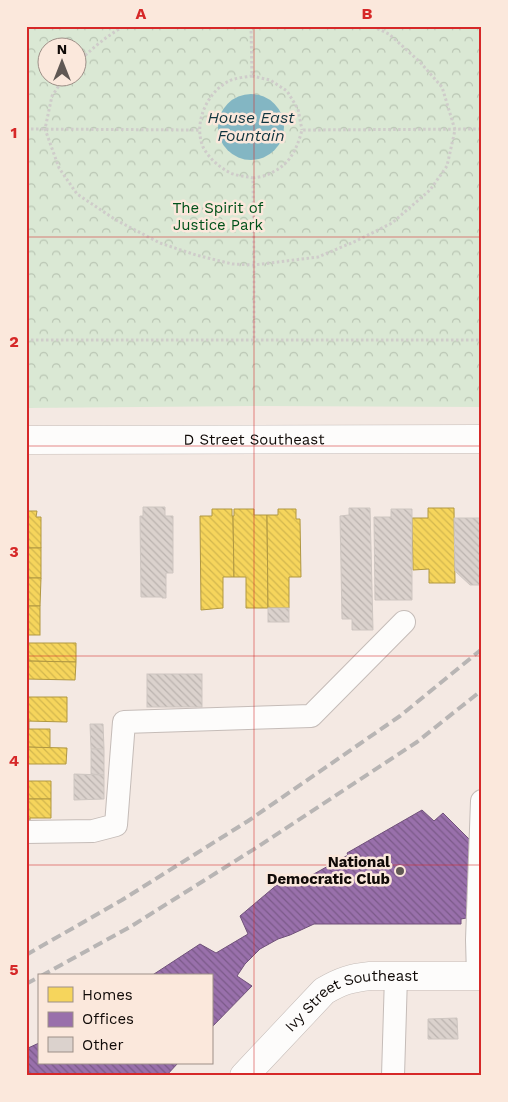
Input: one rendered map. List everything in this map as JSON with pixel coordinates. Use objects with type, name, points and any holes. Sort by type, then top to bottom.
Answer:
[{"type":"street","name":"D Street Southeast","points":[[26,440],[482,439]]},
{"type":"street","name":"Ivy Street Southeast","points":[[244,1076],[324,990],[339,982],[370,976],[480,976]]},
{"type":"lane","points":[[26,832],[93,832],[116,825],[124,722],[311,716],[404,622]]},
{"type":"lane","points":[[480,976],[477,940],[482,801]]},
{"type":"lane","points":[[393,1076],[396,976]]},
{"type":"path","points":[[88,53],[124,26]]},
{"type":"path","points":[[251,26],[252,76]]},
{"type":"path","points":[[57,88],[52,96],[46,129],[59,168],[77,194],[116,220],[160,243],[232,264],[254,265],[318,256],[356,242],[392,223],[430,190],[447,166],[455,130],[442,87],[420,62],[389,34],[372,26]]},
{"type":"path","points":[[252,76],[270,80],[287,91],[298,109],[302,130],[297,148],[285,164],[272,173],[253,178],[228,173],[213,161],[203,146],[200,130],[204,106],[214,92],[230,80],[252,76]]},
{"type":"path","points":[[26,129],[200,130]]},
{"type":"path","points":[[302,130],[482,130]]},
{"type":"path","points":[[253,178],[254,340]]},
{"type":"path","points":[[26,340],[482,340]]},
{"type":"green space","name":"The Spirit of Justice Park","points":[[26,26],[482,26],[482,407],[26,408]]},
{"type":"water","name":"House East Fountain","points":[[257,94],[275,103],[282,114],[284,127],[282,140],[275,151],[264,158],[245,160],[227,151],[220,140],[218,121],[227,103],[238,96]]},
{"type":"building: Homes","points":[[428,508],[454,508],[455,583],[429,583],[429,569],[413,570],[412,518],[428,518]]},
{"type":"building: Homes","points":[[212,509],[232,509],[234,577],[223,577],[223,608],[201,610],[200,516],[212,516]]},
{"type":"building: Homes","points":[[234,509],[254,509],[254,515],[267,515],[268,608],[246,608],[246,577],[234,577]]},
{"type":"building: Homes","points":[[278,509],[296,509],[296,519],[300,519],[301,577],[289,577],[289,608],[268,608],[267,515],[278,515]]},
{"type":"building: Homes","points":[[26,511],[37,511],[36,517],[41,517],[41,548],[26,548]]},
{"type":"building: Homes","points":[[26,548],[41,548],[41,578],[26,578]]},
{"type":"building: Homes","points":[[26,578],[41,578],[40,606],[26,606]]},
{"type":"building: Homes","points":[[26,606],[40,606],[40,635],[26,635]]},
{"type":"building: Homes","points":[[26,643],[76,643],[76,662],[26,661]]},
{"type":"building: Homes","points":[[26,661],[76,662],[75,680],[26,679]]},
{"type":"building: Homes","points":[[26,687],[28,687],[28,697],[67,697],[67,722],[26,721]]},
{"type":"building: Homes","points":[[26,721],[29,721],[29,729],[50,729],[50,748],[26,747]]},
{"type":"building: Homes","points":[[26,747],[67,748],[66,764],[28,764],[28,773],[26,773]]},
{"type":"building: Homes","points":[[26,773],[28,773],[28,781],[51,781],[51,799],[26,799]]},
{"type":"building: Homes","points":[[26,799],[51,799],[51,818],[30,818],[30,825],[26,825]]},
{"type":"building: Offices","points":[[422,810],[434,821],[443,813],[470,840],[472,917],[461,919],[461,924],[314,924],[278,939],[260,949],[245,964],[237,976],[252,986],[212,1027],[212,974],[154,974],[200,944],[216,953],[248,934],[240,916],[285,878],[289,876],[294,885],[348,855],[347,853]]},
{"type":"building: Offices","points":[[38,1043],[38,1064],[177,1064],[166,1076],[26,1076],[26,1049]]},
{"type":"building: Other","points":[[143,507],[165,507],[165,516],[173,516],[173,573],[166,573],[166,598],[141,597],[140,516],[143,516]]},
{"type":"building: Other","points":[[349,508],[370,508],[373,630],[352,630],[352,619],[342,619],[340,516],[349,515]]},
{"type":"building: Other","points":[[391,509],[412,509],[412,600],[375,600],[374,517],[391,517]]},
{"type":"building: Other","points":[[454,518],[482,518],[482,585],[470,585],[455,571]]},
{"type":"building: Other","points":[[268,608],[289,608],[289,622],[268,622]]},
{"type":"building: Other","points":[[147,674],[202,674],[202,707],[147,707]]},
{"type":"building: Other","points":[[90,724],[103,724],[104,749],[91,749]]},
{"type":"building: Other","points":[[91,749],[104,749],[104,775],[91,774]]},
{"type":"building: Other","points":[[74,774],[104,775],[104,799],[74,800]]},
{"type":"building: Other","points":[[457,1018],[458,1039],[428,1039],[428,1019]]},
{"type":"railway","points":[[26,955],[122,900],[248,821],[400,716],[482,649]]},
{"type":"railway","points":[[45,974],[130,927],[259,846],[417,742],[482,690]]},
{"type":"railway","points":[[26,984],[38,978]]},
{"type":"place","name":"National Democratic Club","points":[[400,871]]}]
